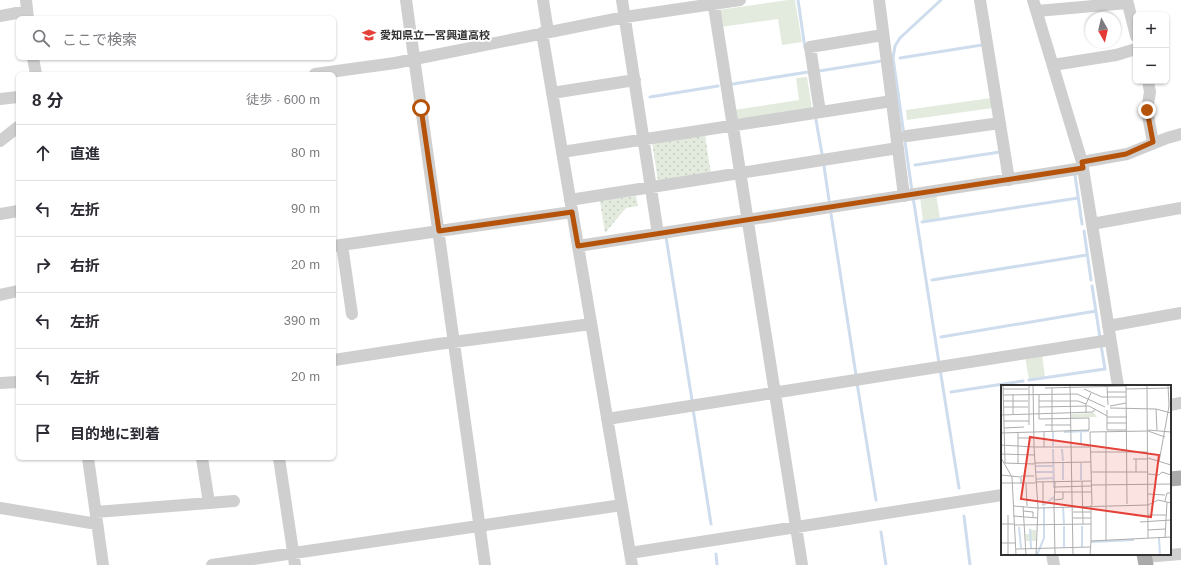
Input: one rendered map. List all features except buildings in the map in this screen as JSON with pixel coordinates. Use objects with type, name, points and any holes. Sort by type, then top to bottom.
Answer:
[{"type":"main road","points":[[1171,479],[1181,478]]},
{"type":"street","points":[[406,0],[485,565]]},
{"type":"street","points":[[544,0],[545,33],[552,93],[632,565]]},
{"type":"street","points":[[622,0],[658,234]]},
{"type":"street","points":[[329,72],[415,59],[625,17],[713,2],[740,0]]},
{"type":"street","points":[[879,0],[898,148],[910,195]]},
{"type":"street","points":[[980,0],[1009,180]]},
{"type":"street","points":[[1118,385],[1082,165],[1035,6],[1127,1],[1133,24]]},
{"type":"street","points":[[713,2],[802,565]]},
{"type":"street","points":[[0,16],[27,10]]},
{"type":"street","points":[[820,112],[810,47],[883,35]]},
{"type":"street","points":[[1053,65],[1116,55],[1133,50]]},
{"type":"street","points":[[34,60],[36,72]]},
{"type":"street","points":[[552,93],[635,80]]},
{"type":"street","points":[[1149,84],[1150,92],[1147,110],[1153,142]]},
{"type":"street","points":[[0,99],[16,97]]},
{"type":"street","points":[[562,152],[892,100]]},
{"type":"street","points":[[907,136],[1000,123]]},
{"type":"street","points":[[0,141],[16,129]]},
{"type":"street","points":[[578,246],[1009,180],[1126,154],[1153,142],[1181,134]]},
{"type":"street","points":[[352,314],[338,245],[439,231],[571,206],[651,187],[898,148]]},
{"type":"street","points":[[1092,224],[1181,208]]},
{"type":"street","points":[[0,214],[16,211]]},
{"type":"street","points":[[0,295],[16,291]]},
{"type":"street","points":[[1108,326],[1181,313]]},
{"type":"street","points":[[336,360],[591,324]]},
{"type":"street","points":[[607,419],[1110,340]]},
{"type":"street","points":[[0,383],[16,382]]},
{"type":"street","points":[[1171,405],[1181,403]]},
{"type":"street","points":[[88,460],[103,565]]},
{"type":"street","points":[[202,460],[209,503]]},
{"type":"street","points":[[279,460],[295,559]]},
{"type":"street","points":[[630,553],[1001,495]]},
{"type":"street","points":[[96,512],[234,501]]},
{"type":"street","points":[[212,565],[295,559],[480,527],[622,505]]},
{"type":"street","points":[[0,508],[97,524]]},
{"type":"street","points":[[1145,559],[1181,554]]},
{"type":"street","points":[[1052,555],[1054,565]]},
{"type":"shaded area","points":[[795,0],[802,42],[782,45],[778,19],[720,27],[718,10]]},
{"type":"shaded area","points":[[807,77],[812,109],[735,121],[734,110],[799,100],[796,78]]},
{"type":"shaded area","points":[[991,98],[993,108],[907,120],[906,110]]},
{"type":"shaded area","points":[[705,135],[711,174],[658,181],[652,142]]},
{"type":"shaded area","points":[[936,194],[940,218],[923,221],[920,197]]},
{"type":"shaded area","points":[[636,196],[638,206],[626,208],[605,233],[600,201]]},
{"type":"shaded area","points":[[1042,354],[1045,377],[1029,379],[1025,357]]},
{"type":"waterway","points":[[798,0],[805,48]]},
{"type":"waterway","points":[[912,191],[893,58],[895,46],[900,38],[941,0]]},
{"type":"waterway","points":[[900,58],[982,45]]},
{"type":"waterway","points":[[819,71],[882,61]]},
{"type":"waterway","points":[[733,84],[808,72]]},
{"type":"waterway","points":[[650,97],[718,86]]},
{"type":"waterway","points":[[816,120],[822,154]]},
{"type":"waterway","points":[[915,165],[1000,152]]},
{"type":"waterway","points":[[824,166],[829,200]]},
{"type":"waterway","points":[[1075,175],[1082,224]]},
{"type":"waterway","points":[[913,197],[939,363]]},
{"type":"waterway","points":[[922,222],[1078,198]]},
{"type":"waterway","points":[[831,214],[856,375]]},
{"type":"waterway","points":[[1084,231],[1091,280]]},
{"type":"waterway","points":[[666,237],[692,400]]},
{"type":"waterway","points":[[932,280],[1087,255]]},
{"type":"waterway","points":[[1092,286],[1100,338]]},
{"type":"waterway","points":[[941,337],[1096,311]]},
{"type":"waterway","points":[[1029,380],[1105,369],[1101,345]]},
{"type":"waterway","points":[[940,369],[959,488]]},
{"type":"waterway","points":[[951,392],[1023,381]]},
{"type":"waterway","points":[[857,383],[876,500]]},
{"type":"waterway","points":[[693,409],[711,524]]},
{"type":"waterway","points":[[964,516],[970,565]]},
{"type":"waterway","points":[[881,532],[886,565]]},
{"type":"waterway","points":[[716,554],[717,565]]},
{"type":"place","name":"愛知県立一宮興道高校","points":[[369,35]]},
{"type":"route","points":[[421,108],[439,231],[572,212],[578,246],[1083,168],[1082,162],[1126,154],[1153,142],[1147,110]]}]
